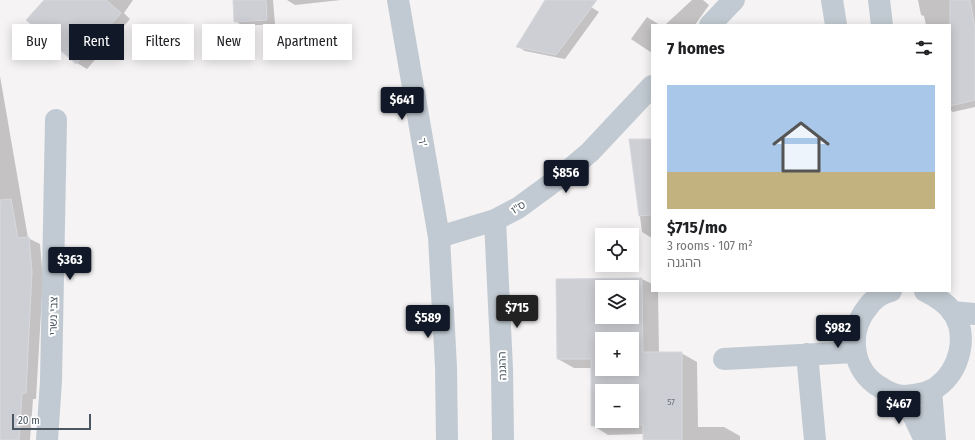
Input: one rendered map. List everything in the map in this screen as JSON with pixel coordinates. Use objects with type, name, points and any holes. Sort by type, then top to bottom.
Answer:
[{"type":"street","name":"ד'","points":[[398,0],[439,237]]},
{"type":"street","points":[[711,24],[734,0]]},
{"type":"street","points":[[832,0],[836,24]]},
{"type":"street","points":[[879,0],[882,24]]},
{"type":"street","name":"ס\"ו","points":[[439,237],[494,220],[518,208],[563,175],[590,152],[651,87]]},
{"type":"street","name":"צבי נשרי","points":[[47,440],[51,381],[56,120]]},
{"type":"street","name":"ההגנה","points":[[494,220],[502,369],[503,440]]},
{"type":"street","points":[[439,237],[446,367],[447,440]]},
{"type":"street","points":[[887,292],[872,296],[860,316],[854,333],[855,352],[861,369],[873,383],[887,392],[904,396],[921,394],[931,390],[937,387],[949,376],[958,361],[968,336],[959,327],[952,312],[940,299],[927,292]]},
{"type":"street","points":[[952,312],[975,314]]},
{"type":"street","points":[[724,359],[855,352]]},
{"type":"street","points":[[807,354],[815,440]]},
{"type":"street","points":[[931,390],[936,440]]},
{"type":"street","points":[[904,396],[925,440]]},
{"type":"building","points":[[44,0],[106,0],[121,13],[111,24],[69,24],[69,58],[61,51],[61,24],[31,24],[26,20]]},
{"type":"building","points":[[233,0],[266,0],[267,20],[234,22]]},
{"type":"building","points":[[545,0],[597,0],[556,55],[516,47]]},
{"type":"building","points":[[950,0],[970,0],[975,28],[975,100],[951,106],[951,24]]},
{"type":"building","points":[[71,60],[80,60],[76,64]]},
{"type":"building","points":[[629,139],[651,139],[651,215],[639,216]]},
{"type":"building","points":[[11,199],[18,238],[29,237],[32,272],[26,393],[22,393],[19,440],[0,440],[0,200]]},
{"type":"building","points":[[642,278],[643,352],[682,352],[682,440],[643,440],[643,425],[639,425],[639,384],[595,384],[595,426],[591,426],[591,359],[557,359],[556,279]]}]
